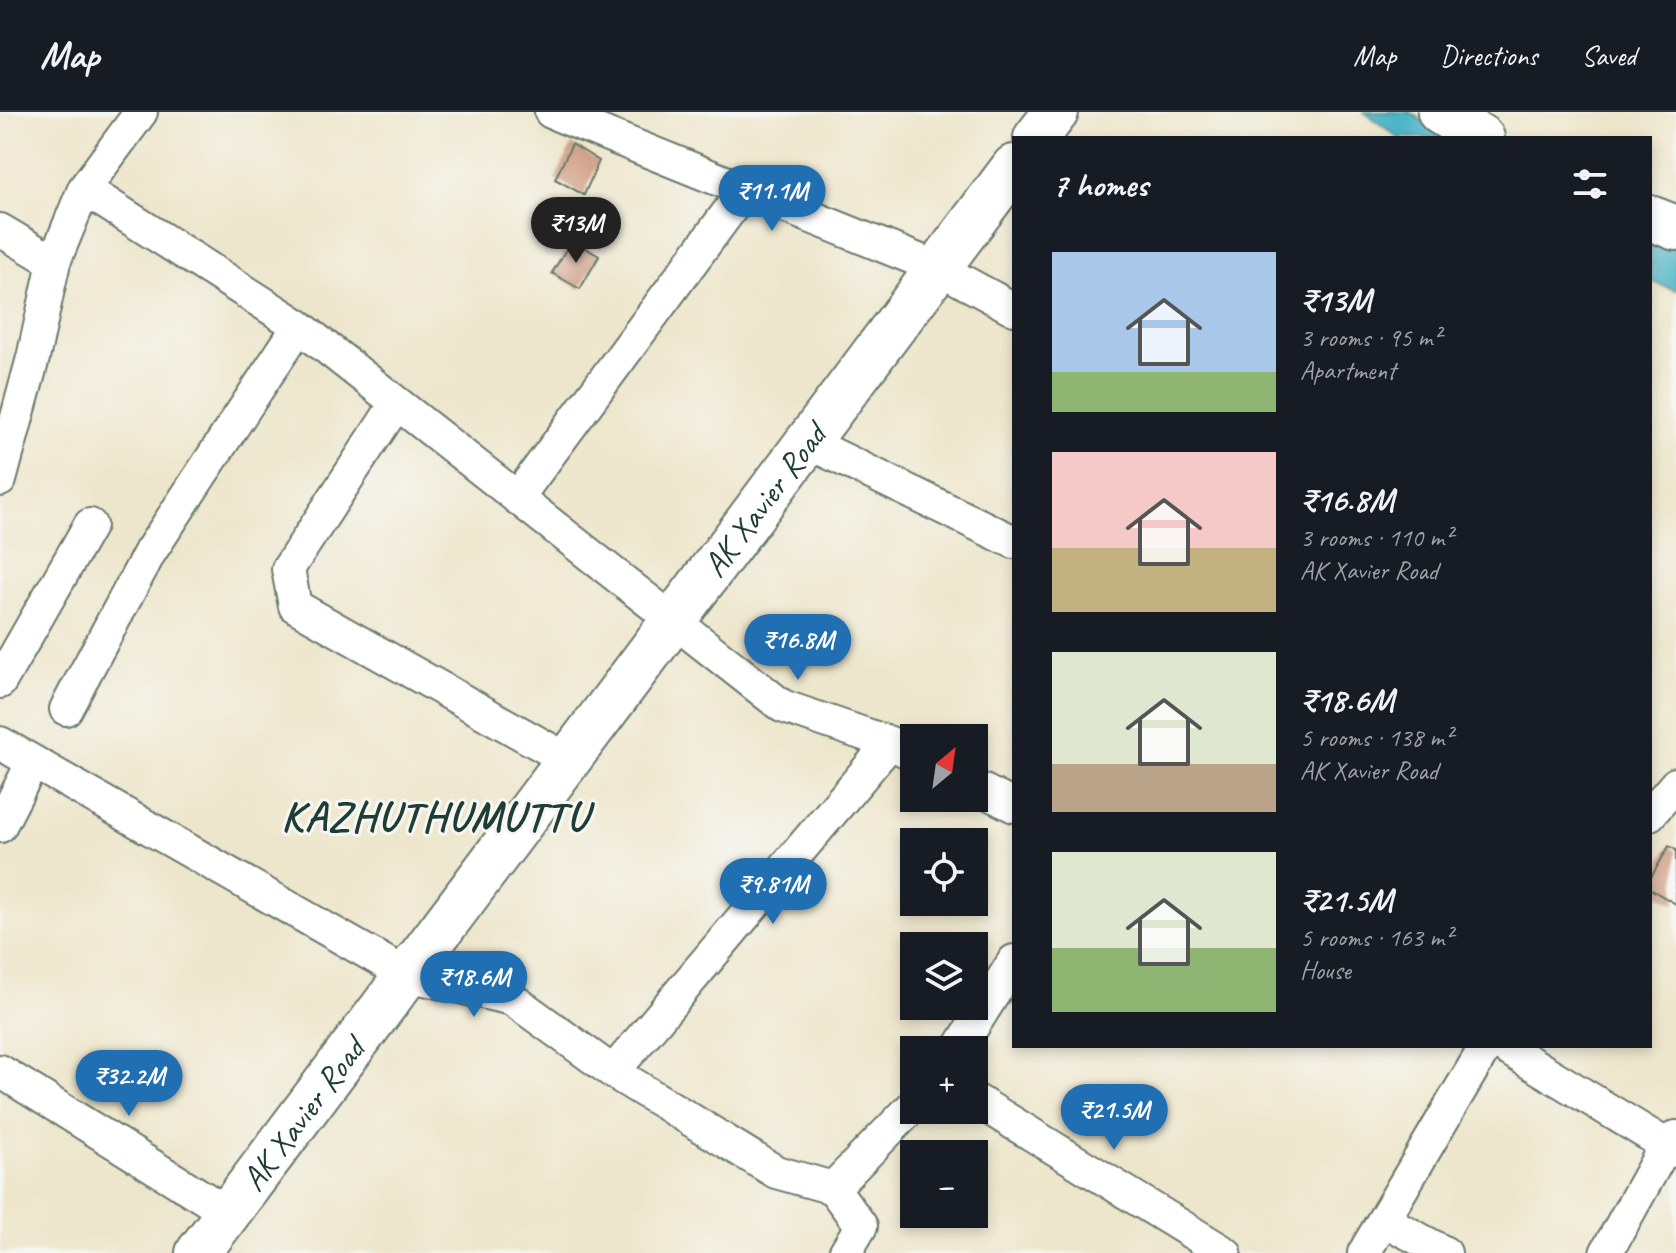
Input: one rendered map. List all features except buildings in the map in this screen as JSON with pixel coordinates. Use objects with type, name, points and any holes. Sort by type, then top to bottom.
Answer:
[{"type":"main road","points":[[1038,136],[1056,112]]},
{"type":"main road","points":[[1443,113],[1479,136]]},
{"type":"main road","name":"AK Xavier Road","points":[[198,1253],[1012,170]]},
{"type":"main road","points":[[1652,219],[1676,228]]},
{"type":"street","points":[[3,460],[33,358],[54,262],[84,189],[141,112]]},
{"type":"street","points":[[551,112],[938,268],[1012,308]]},
{"type":"street","points":[[84,189],[299,326],[782,706],[900,748]]},
{"type":"street","points":[[517,498],[744,191]]},
{"type":"street","points":[[0,230],[54,262]]},
{"type":"street","points":[[66,709],[150,552],[299,326]]},
{"type":"street","points":[[396,404],[288,569],[295,606],[568,760]]},
{"type":"street","points":[[807,442],[1012,541]]},
{"type":"street","points":[[0,682],[90,525]]},
{"type":"street","points":[[0,743],[407,975],[512,999],[613,1072],[776,1172],[833,1188],[861,1226],[845,1253]]},
{"type":"street","points":[[613,1072],[900,751]]},
{"type":"street","points":[[0,826],[33,762]]},
{"type":"street","points":[[1652,812],[1676,784]]},
{"type":"street","points":[[988,793],[1012,805]]},
{"type":"street","points":[[967,1036],[1012,964]]},
{"type":"street","points":[[1364,1253],[1485,1048]]},
{"type":"street","points":[[1506,1048],[1673,1144],[1606,1253]]},
{"type":"street","points":[[0,1071],[228,1213]]},
{"type":"street","points":[[988,1108],[1225,1253]]},
{"type":"street","points":[[833,1188],[900,1119]]},
{"type":"street","points":[[1384,1220],[1445,1253]]},
{"type":"water","points":[[1364,112],[1409,112],[1448,136],[1396,136]]},
{"type":"water","points":[[1652,240],[1676,250],[1676,290],[1652,282]]},
{"type":"district","name":"KAZHUTHUMUTTU","points":[[435,815]]}]
